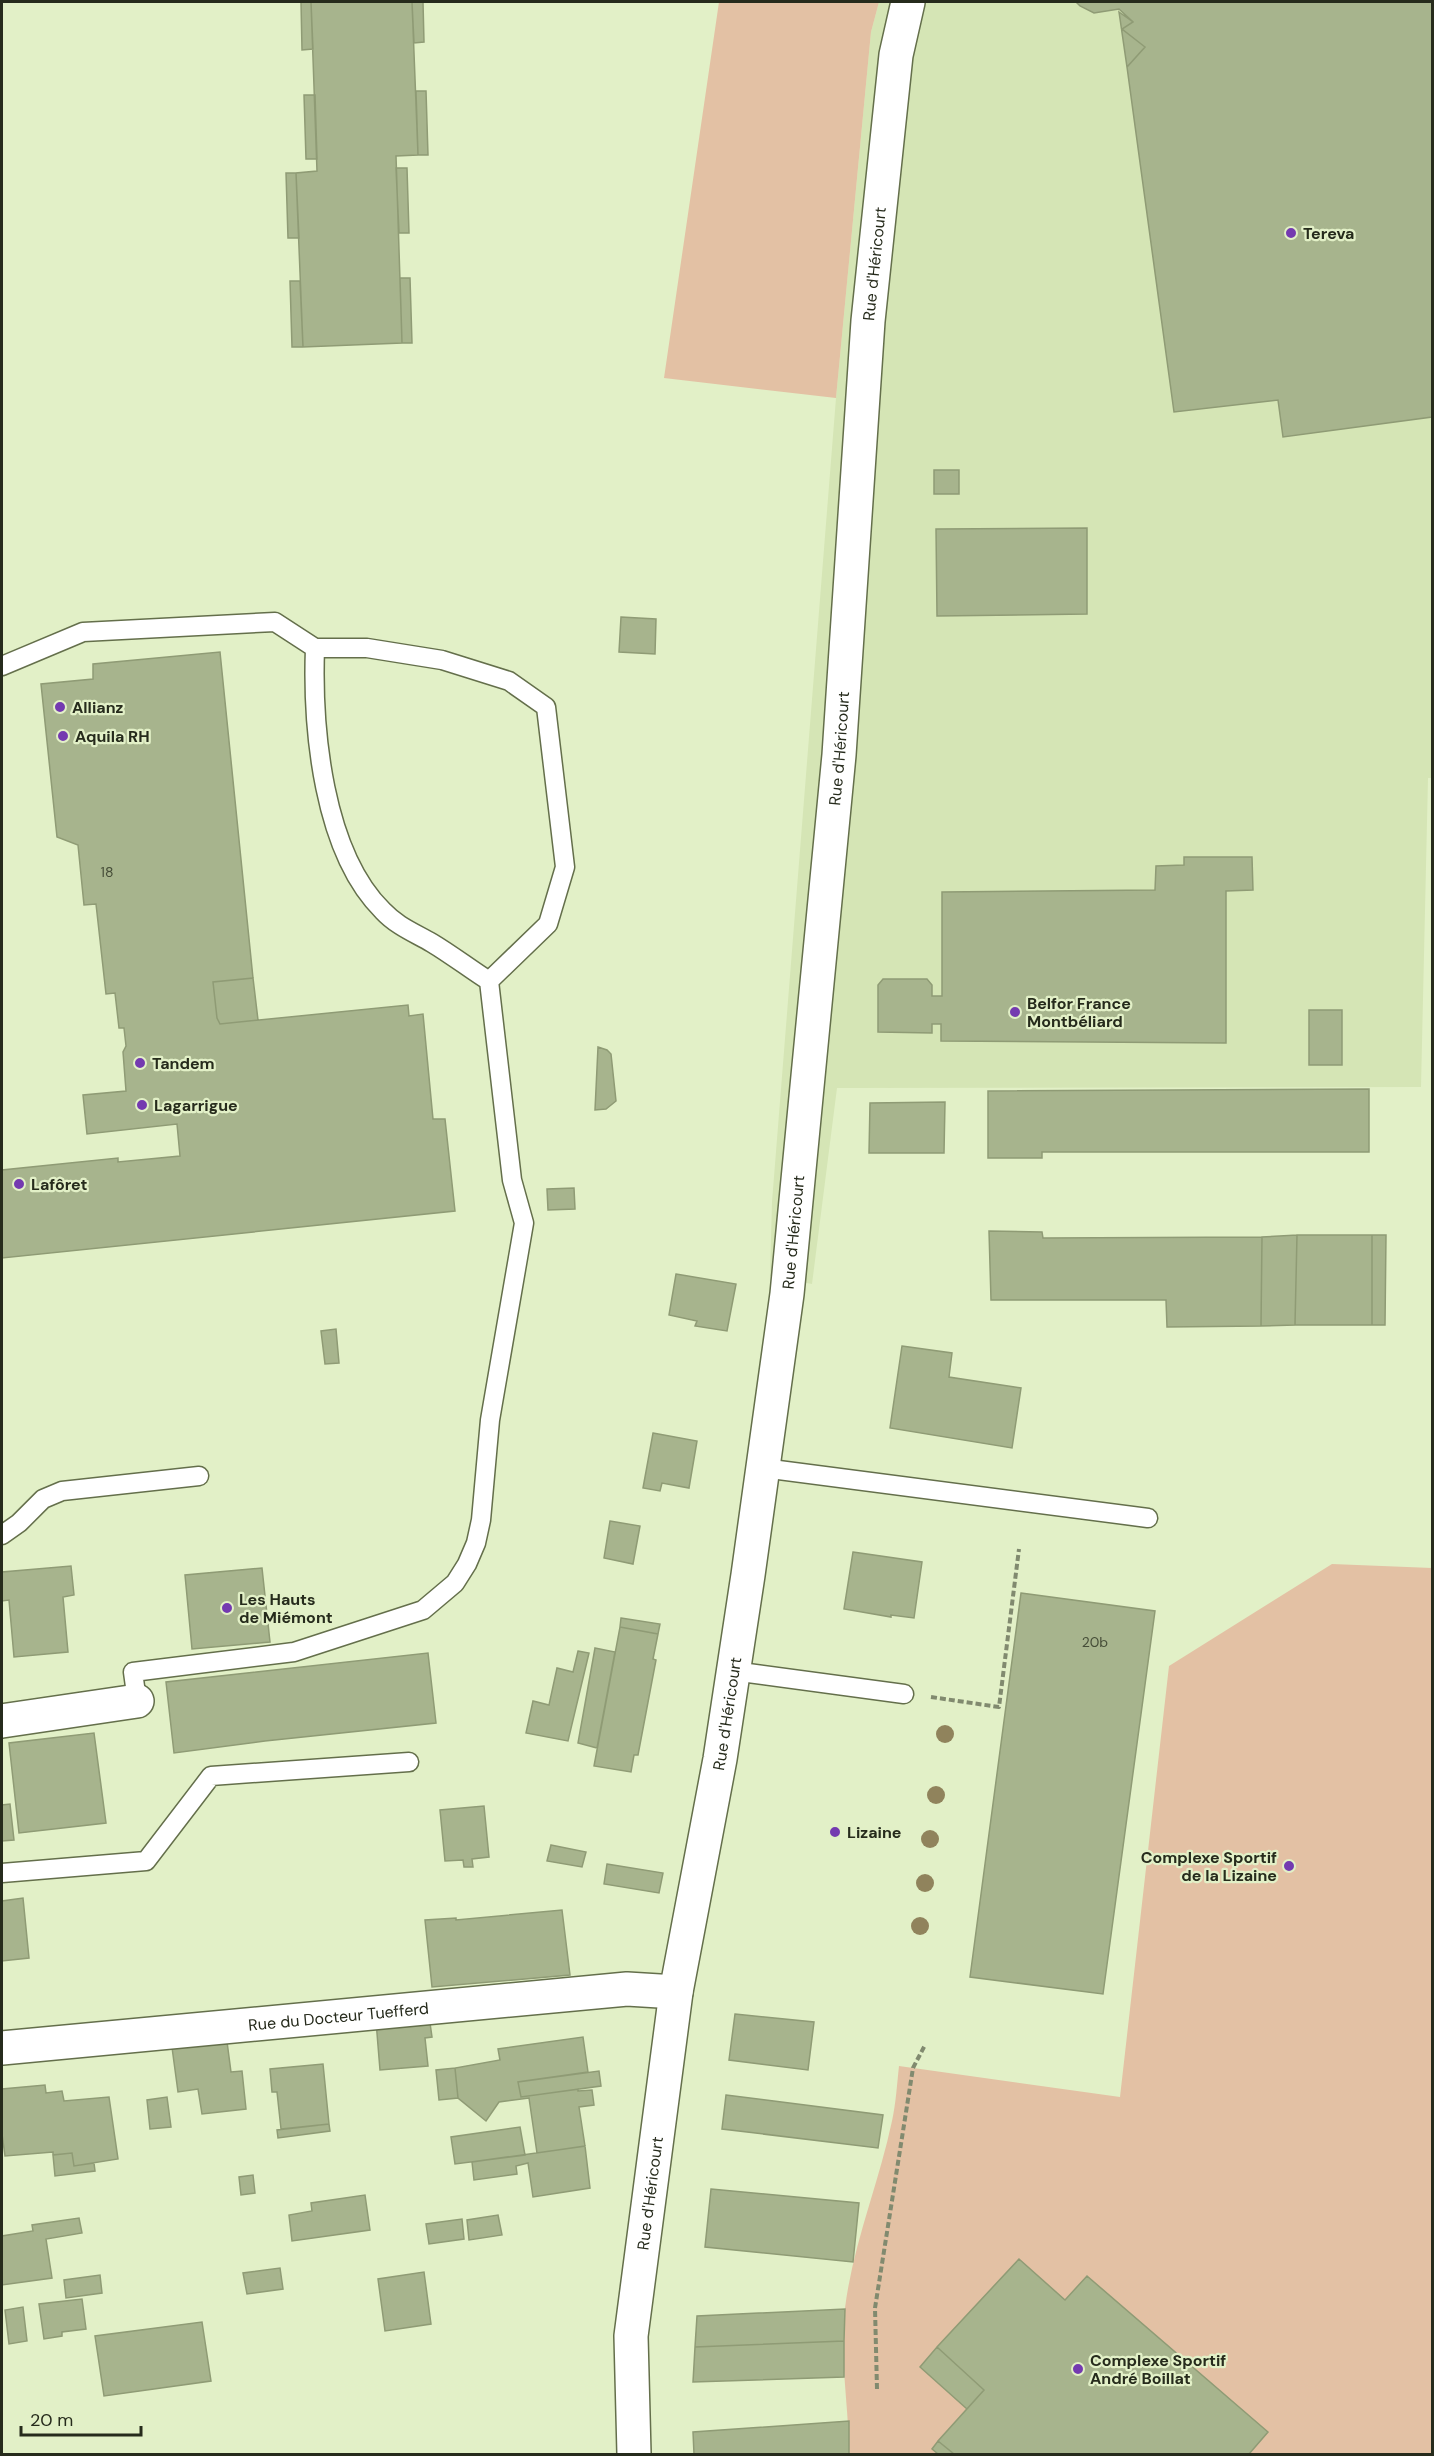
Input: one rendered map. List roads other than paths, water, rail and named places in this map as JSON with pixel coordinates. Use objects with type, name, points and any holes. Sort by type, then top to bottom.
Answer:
[{"type":"street","name":"Rue d'Héricourt","points":[[634,2454],[631,2336],[675,1992],[720,1759],[787,1294],[839,755],[868,321],[896,55],[908,2]]},
{"type":"street","points":[[2,1721],[137,1701]]},
{"type":"street","name":"Rue du Docteur Tuefferd","points":[[2,2048],[627,1989],[675,1992]]},
{"type":"lane","points":[[2,666],[83,632],[275,622],[315,648],[367,648],[442,660],[509,681],[546,707],[565,867],[548,924],[489,981]]},
{"type":"lane","points":[[137,1701],[132,1672],[294,1652],[423,1610],[455,1583],[476,1543],[481,1520],[490,1420],[524,1223],[512,1180],[489,981],[432,943],[407,930],[384,912],[364,891],[350,867],[341,846],[325,782],[317,728],[315,648]]},
{"type":"lane","points":[[763,1468],[1148,1518]]},
{"type":"lane","points":[[2,1535],[19,1523],[43,1500],[62,1491],[199,1476]]},
{"type":"lane","points":[[733,1671],[904,1694]]},
{"type":"lane","points":[[2,1873],[146,1861],[211,1776],[409,1762]]},
{"type":"place","name":"Tereva","points":[[1291,233]]},
{"type":"place","name":"Allianz","points":[[60,707]]},
{"type":"place","name":"Aquila RH","points":[[63,736]]},
{"type":"place","name":"Belfor France Montbéliard","points":[[1015,1012]]},
{"type":"place","name":"Tandem","points":[[140,1063]]},
{"type":"place","name":"Lagarrigue","points":[[142,1105]]},
{"type":"place","name":"Lafôret","points":[[19,1184]]},
{"type":"place","name":"Les Hauts de Miémont","points":[[227,1608]]},
{"type":"place","name":"Lizaine","points":[[835,1832]]},
{"type":"place","name":"Complexe Sportif de la Lizaine","points":[[1289,1866]]},
{"type":"place","name":"Complexe Sportif André Boillat","points":[[1078,2369]]}]
